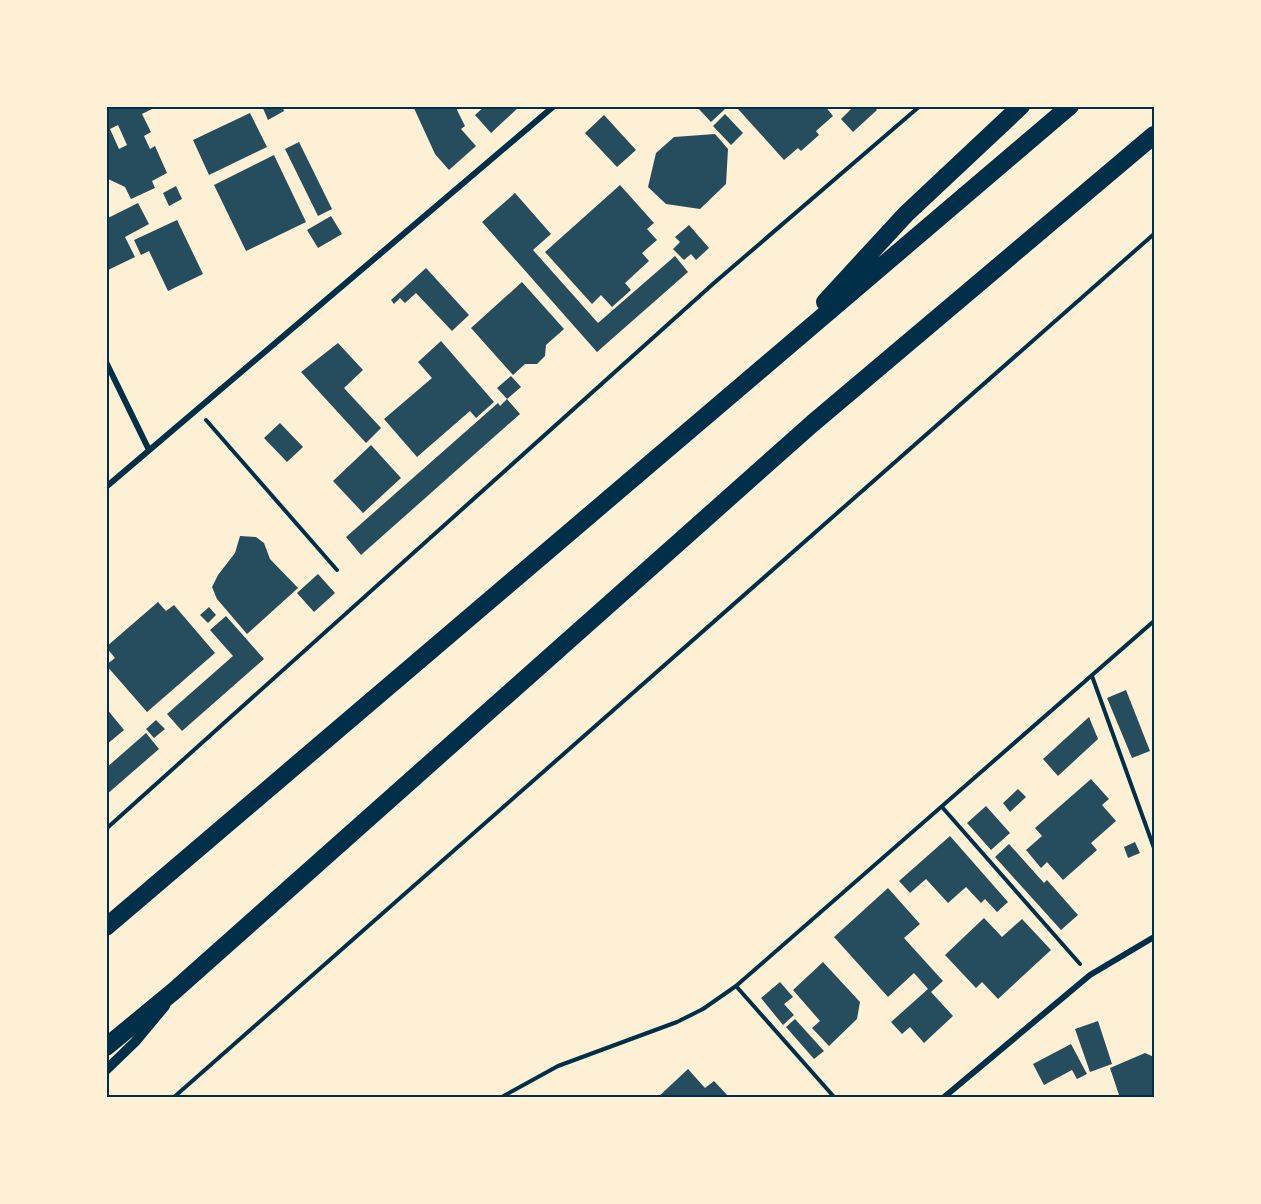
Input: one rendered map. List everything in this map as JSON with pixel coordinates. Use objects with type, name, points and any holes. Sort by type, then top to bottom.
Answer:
[{"type":"highway","points":[[768,363],[906,214],[1021,106]]},
{"type":"highway","points":[[106,927],[1070,106]]},
{"type":"highway","points":[[106,1047],[174,991],[813,423],[1155,135]]},
{"type":"street","points":[[106,487],[554,106]]},
{"type":"street","points":[[106,362],[149,450]]},
{"type":"street","points":[[943,1098],[1090,975],[1155,937]]},
{"type":"street","points":[[106,1070],[151,1024],[174,991]]},
{"type":"path","points":[[106,829],[705,290],[920,106]]},
{"type":"path","points":[[173,1098],[1155,234]]},
{"type":"path","points":[[197,410],[338,570]]},
{"type":"path","points":[[500,1098],[558,1066],[677,1022],[703,1009],[736,986],[1155,621]]},
{"type":"path","points":[[1092,676],[1155,848]]},
{"type":"path","points":[[942,807],[1090,975]]},
{"type":"path","points":[[736,986],[835,1098]]},
{"type":"building","points":[[106,106],[151,106],[152,109],[142,114],[151,132],[144,136],[150,149],[155,146],[167,173],[152,181],[155,188],[131,199],[125,187],[106,178]],"holes":[[[118,125],[127,145],[119,149],[110,129]]]},
{"type":"building","points":[[262,106],[282,106],[284,111],[268,120]]},
{"type":"building","points":[[413,106],[455,106],[465,126],[461,129],[476,146],[449,170],[435,154]]},
{"type":"building","points":[[485,106],[520,106],[491,133],[475,115]]},
{"type":"building","points":[[696,106],[723,106],[725,109],[711,122]]},
{"type":"building","points":[[741,106],[825,106],[833,116],[816,131],[819,135],[801,151],[798,148],[784,160],[738,109]]},
{"type":"building","points":[[854,106],[874,106],[877,110],[853,132],[841,119]]},
{"type":"building","points":[[250,113],[267,147],[209,175],[193,140]]},
{"type":"building","points":[[725,114],[743,133],[731,145],[713,126]]},
{"type":"building","points":[[604,115],[636,150],[617,167],[585,133]]},
{"type":"building","points":[[715,134],[728,149],[726,184],[700,209],[666,204],[648,187],[656,153],[674,137]]},
{"type":"building","points":[[299,142],[332,209],[318,216],[285,149]]},
{"type":"building","points":[[274,155],[306,222],[246,251],[214,185]]},
{"type":"building","points":[[620,185],[654,223],[647,229],[657,240],[642,253],[649,261],[625,283],[631,290],[612,307],[601,295],[592,304],[545,252]]},
{"type":"building","points":[[176,186],[182,199],[169,206],[163,193]]},
{"type":"building","points":[[515,193],[551,234],[533,250],[598,323],[675,256],[688,272],[597,352],[482,222]]},
{"type":"building","points":[[138,203],[149,224],[125,237],[135,257],[106,271],[106,219]]},
{"type":"building","points":[[331,216],[342,234],[318,248],[307,230]]},
{"type":"building","points":[[177,220],[203,274],[168,291],[149,251],[141,255],[134,240]]},
{"type":"building","points":[[689,225],[709,248],[696,260],[691,254],[684,260],[673,249],[680,242],[675,237]]},
{"type":"building","points":[[426,268],[469,315],[452,331],[416,293],[405,303],[400,298],[394,304],[391,300]]},
{"type":"building","points":[[522,282],[564,329],[546,345],[545,356],[537,364],[525,364],[513,375],[471,328]]},
{"type":"building","points":[[441,341],[494,402],[476,418],[470,411],[417,457],[384,419],[432,378],[418,362]]},
{"type":"building","points":[[338,343],[363,370],[344,388],[381,428],[366,443],[301,372]]},
{"type":"building","points":[[511,376],[521,387],[507,399],[497,388]]},
{"type":"building","points":[[507,399],[520,414],[361,555],[346,537],[498,403],[500,406]]},
{"type":"building","points":[[280,423],[303,447],[287,462],[264,438]]},
{"type":"building","points":[[371,445],[401,478],[363,513],[333,481]]},
{"type":"building","points":[[240,536],[256,537],[264,543],[270,559],[298,588],[247,634],[217,599],[212,587],[235,553]]},
{"type":"building","points":[[318,574],[335,593],[314,612],[297,593]]},
{"type":"building","points":[[158,602],[166,611],[174,605],[215,653],[147,712],[106,665],[115,658],[106,647]]},
{"type":"building","points":[[209,607],[216,615],[208,623],[200,615]]},
{"type":"building","points":[[226,616],[264,659],[182,731],[167,714],[233,656],[210,630]]},
{"type":"building","points":[[1126,690],[1150,751],[1132,758],[1107,698]]},
{"type":"building","points":[[106,708],[124,730],[106,745]]},
{"type":"building","points":[[1089,717],[1098,739],[1058,776],[1043,759]]},
{"type":"building","points":[[156,720],[165,729],[154,738],[146,729]]},
{"type":"building","points":[[146,733],[159,749],[106,795],[106,768]]},
{"type":"building","points":[[1091,779],[1109,799],[1102,805],[1116,821],[1091,843],[1097,850],[1063,880],[1047,862],[1041,868],[1026,850],[1042,836],[1035,828]]},
{"type":"building","points":[[1018,789],[1026,797],[1010,812],[1003,803]]},
{"type":"building","points":[[986,806],[1010,833],[991,850],[967,823]]},
{"type":"building","points":[[950,836],[1008,902],[997,912],[985,899],[981,903],[966,887],[948,903],[926,879],[910,893],[899,881]]},
{"type":"building","points":[[1135,842],[1140,853],[1128,858],[1124,847]]},
{"type":"building","points":[[1009,844],[1044,883],[1047,880],[1078,915],[1061,930],[995,857]]},
{"type":"building","points":[[888,888],[920,924],[904,938],[943,981],[931,992],[953,1016],[924,1043],[910,1027],[902,1034],[891,1022],[928,989],[914,973],[888,997],[834,937]]},
{"type":"building","points":[[984,918],[1002,937],[1022,919],[1051,950],[998,999],[982,982],[976,988],[945,955]]},
{"type":"building","points":[[823,962],[860,1002],[857,1019],[829,1046],[812,1028],[820,1021],[793,990]]},
{"type":"building","points":[[780,982],[793,997],[784,1004],[794,1015],[783,1025],[761,998]]},
{"type":"building","points":[[795,1019],[824,1051],[814,1059],[786,1027]]},
{"type":"building","points":[[1098,1021],[1112,1064],[1090,1072],[1075,1029]]},
{"type":"building","points":[[1071,1044],[1087,1074],[1077,1079],[1072,1070],[1044,1085],[1033,1064]]},
{"type":"building","points":[[1145,1053],[1154,1057],[1154,1098],[1120,1098],[1110,1068]]},
{"type":"building","points":[[688,1069],[705,1088],[714,1081],[730,1098],[657,1098]]}]
